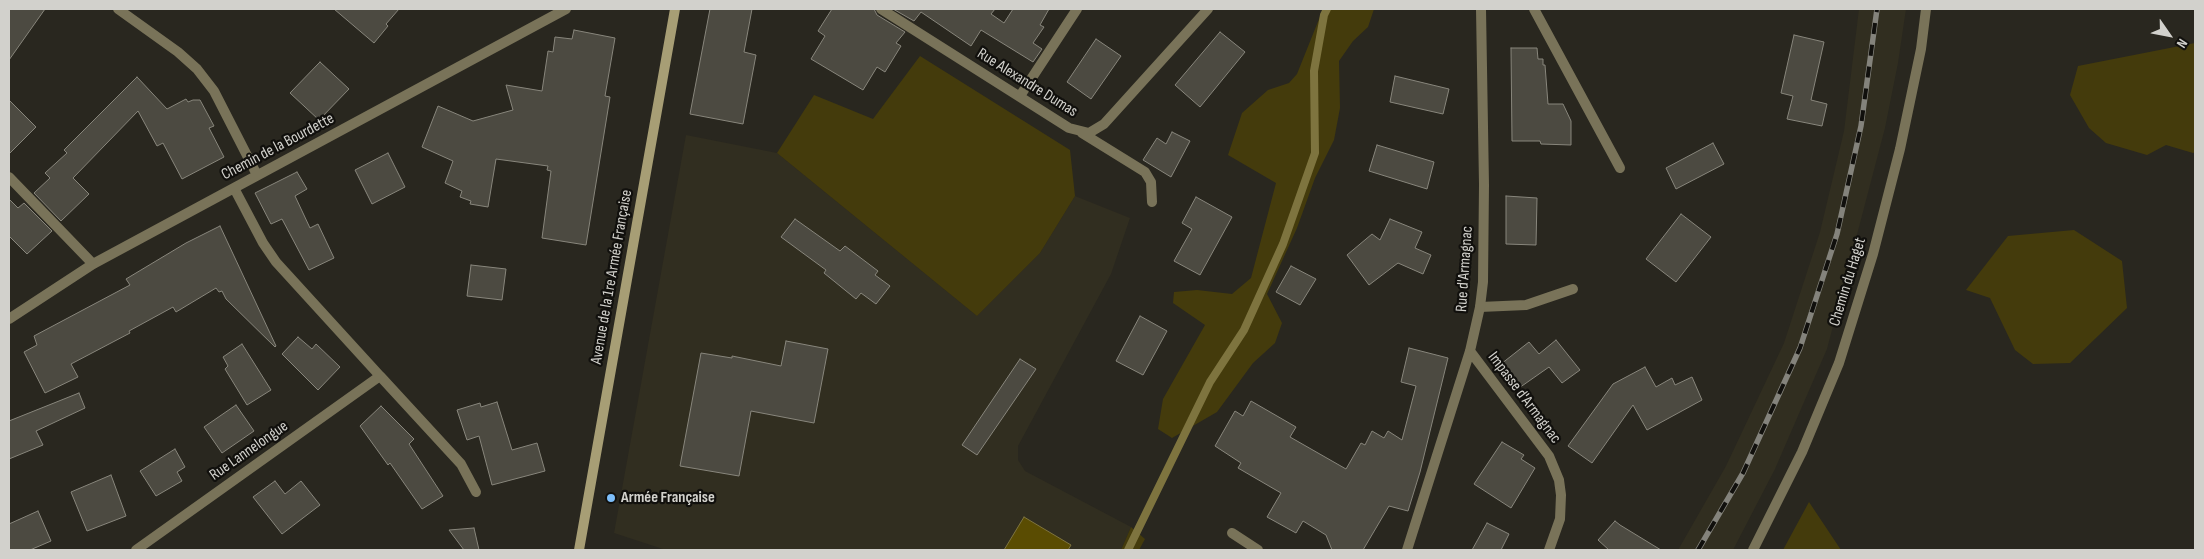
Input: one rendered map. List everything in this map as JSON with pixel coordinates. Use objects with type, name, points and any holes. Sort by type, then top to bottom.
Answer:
[{"type":"main road","name":"Avenue de la 1re Armée Française","points":[[579,550],[674,9]]},
{"type":"street","points":[[118,9],[178,52],[197,69],[214,91],[257,176]]},
{"type":"street","name":"Chemin de la Bourdette","points":[[9,319],[93,264],[566,9]]},
{"type":"street","name":"Rue Alexandre Dumas","points":[[881,9],[1069,128],[1089,133],[1104,124],[1208,9]]},
{"type":"street","points":[[1020,96],[1076,9]]},
{"type":"street","name":"Rue d'Armagnac","points":[[1407,550],[1470,351],[1480,307],[1483,282],[1484,202],[1481,9]]},
{"type":"street","points":[[1534,9],[1620,168]]},
{"type":"street","name":"Chemin du Haget","points":[[1754,550],[1802,452],[1839,363],[1862,291],[1900,149],[1921,49],[1926,9]]},
{"type":"street","points":[[1080,132],[1145,172],[1151,182],[1152,202]]},
{"type":"street","points":[[9,177],[93,264]]},
{"type":"street","points":[[234,188],[263,243],[276,262],[461,464],[476,492]]},
{"type":"street","points":[[1480,307],[1526,305],[1573,289]]},
{"type":"street","name":"Impasse d'Armagnac","points":[[1470,351],[1549,456],[1559,480],[1562,495],[1560,519],[1549,550]]},
{"type":"street","name":"Rue Lannelongue","points":[[136,550],[380,376]]},
{"type":"street","points":[[1232,533],[1258,550]]},
{"type":"shaded area","points":[[1323,9],[1374,9],[1368,27],[1353,41],[1339,61],[1340,108],[1334,140],[1315,178],[1297,228],[1267,294],[1282,323],[1275,343],[1253,363],[1217,412],[1172,438],[1158,429],[1163,399],[1205,325],[1173,303],[1174,292],[1197,290],[1232,294],[1251,278],[1276,183],[1228,155],[1242,113],[1268,90],[1289,83],[1297,74]]},
{"type":"shaded area","points":[[1859,9],[1906,9],[1898,63],[1885,128],[1827,349],[1775,469],[1733,550],[1678,550],[1726,466],[1784,343],[1820,232],[1844,131]]},
{"type":"shaded area","points":[[2195,43],[2195,152],[2166,145],[2147,155],[2106,143],[2089,128],[2070,95],[2078,66]]},
{"type":"shaded area","points":[[920,56],[1070,150],[1075,196],[1040,253],[977,316],[777,153],[814,95],[873,119]]},
{"type":"shaded area","points":[[686,135],[777,153],[977,316],[1040,253],[1075,196],[1130,218],[1111,274],[1018,446],[1018,460],[1025,471],[1131,527],[1121,550],[666,550],[614,533]]},
{"type":"shaded area","points":[[2074,230],[2122,261],[2127,308],[2070,363],[2033,364],[2015,350],[1990,298],[1966,290],[2008,236]]},
{"type":"shaded area","points":[[1809,502],[1841,550],[1783,550]]},
{"type":"shaded area","points":[[1024,517],[1071,545],[1068,550],[1004,550]]},
{"type":"shaded area","points":[[1131,527],[1145,539],[1139,550],[1121,550]]},
{"type":"building","points":[[9,9],[45,9],[9,60]]},
{"type":"building","points":[[334,9],[399,9],[386,24],[388,26],[374,43]]},
{"type":"building","points":[[710,9],[752,9],[744,52],[756,55],[743,124],[690,114]]},
{"type":"building","points":[[832,9],[874,9],[877,15],[905,32],[896,43],[901,46],[885,72],[877,67],[863,90],[811,59],[825,36],[818,31]]},
{"type":"building","points":[[893,9],[995,9],[991,14],[1004,23],[1013,9],[1049,9],[1040,25],[1044,27],[1033,43],[1042,49],[1033,62],[981,30],[971,46],[921,12],[914,21]]},
{"type":"building","points":[[574,30],[615,38],[605,96],[610,97],[586,245],[542,238],[551,171],[547,170],[548,166],[496,159],[488,207],[470,204],[471,201],[460,197],[462,191],[445,183],[453,161],[422,147],[438,106],[473,121],[513,110],[506,85],[542,91],[548,51],[553,52],[555,37],[572,39]]},
{"type":"building","points":[[1220,32],[1245,52],[1200,107],[1175,85]]},
{"type":"building","points":[[1794,35],[1824,42],[1811,100],[1827,104],[1822,126],[1787,119],[1793,96],[1781,93]]},
{"type":"building","points":[[1096,39],[1121,56],[1091,99],[1067,82]]},
{"type":"building","points":[[1511,48],[1537,48],[1538,59],[1543,59],[1543,65],[1545,65],[1548,104],[1563,104],[1571,121],[1571,145],[1541,144],[1540,141],[1512,141]]},
{"type":"building","points":[[320,62],[349,89],[319,120],[290,93]]},
{"type":"building","points":[[1395,76],[1449,89],[1443,114],[1390,102]]},
{"type":"building","points":[[137,77],[167,109],[186,99],[188,102],[200,100],[214,126],[209,128],[224,157],[182,179],[163,143],[157,146],[138,111],[73,178],[89,194],[61,221],[34,193],[50,178],[45,173],[67,153],[64,150]]},
{"type":"building","points":[[9,100],[36,127],[9,154]]},
{"type":"building","points":[[1172,132],[1190,141],[1171,177],[1143,160],[1157,138],[1166,144]]},
{"type":"building","points":[[1713,143],[1724,164],[1676,189],[1666,168]]},
{"type":"building","points":[[1377,145],[1434,162],[1427,189],[1369,171]]},
{"type":"building","points":[[388,153],[405,187],[372,204],[355,170]]},
{"type":"building","points":[[297,172],[307,189],[295,196],[310,228],[318,224],[334,258],[309,270],[282,219],[271,224],[255,193]]},
{"type":"building","points":[[1506,196],[1537,198],[1536,245],[1506,244]]},
{"type":"building","points":[[1196,197],[1232,217],[1200,275],[1174,261],[1192,229],[1182,223]]},
{"type":"building","points":[[9,199],[18,208],[24,203],[52,231],[27,254],[9,236]]},
{"type":"building","points":[[1681,214],[1711,237],[1676,282],[1646,259]]},
{"type":"building","points":[[795,219],[840,251],[845,246],[878,271],[875,275],[890,286],[876,304],[861,293],[856,299],[824,273],[826,270],[781,237]]},
{"type":"building","points":[[1390,219],[1422,232],[1415,248],[1431,255],[1423,274],[1398,263],[1369,285],[1347,255],[1372,234],[1380,240]]},
{"type":"building","points":[[220,226],[275,347],[226,299],[222,291],[219,292],[216,288],[176,312],[173,307],[129,331],[130,333],[71,364],[78,377],[45,393],[24,352],[37,345],[34,336],[130,285],[126,279],[186,243]]},
{"type":"building","points":[[471,265],[506,269],[502,300],[467,296]]},
{"type":"building","points":[[1291,266],[1316,279],[1300,305],[1276,292]]},
{"type":"building","points":[[1140,316],[1167,331],[1143,375],[1116,361]]},
{"type":"building","points":[[298,337],[312,349],[316,344],[340,367],[318,390],[282,354]]},
{"type":"building","points":[[1556,340],[1580,370],[1562,383],[1549,367],[1519,388],[1501,364],[1529,342],[1539,354]]},
{"type":"building","points":[[786,341],[828,349],[814,423],[751,411],[739,476],[680,466],[701,353],[732,358],[732,356],[781,366]]},
{"type":"building","points":[[242,344],[271,390],[247,405],[225,369],[228,366],[223,357]]},
{"type":"building","points":[[1409,348],[1448,358],[1420,472],[1408,511],[1389,506],[1363,550],[1332,550],[1326,535],[1303,521],[1296,533],[1267,517],[1281,493],[1238,468],[1241,463],[1215,446],[1235,411],[1243,416],[1251,401],[1296,427],[1290,437],[1346,469],[1361,443],[1365,445],[1372,431],[1384,438],[1388,431],[1402,440],[1416,386],[1401,382]]},
{"type":"building","points":[[1020,359],[1036,369],[977,455],[962,445]]},
{"type":"building","points":[[1645,367],[1656,387],[1672,378],[1675,385],[1692,377],[1702,400],[1647,430],[1633,405],[1592,463],[1568,446],[1613,384]]},
{"type":"building","points":[[79,393],[85,408],[36,431],[43,445],[9,459],[9,421]]},
{"type":"building","points":[[497,402],[512,450],[537,443],[545,471],[492,485],[479,436],[467,440],[457,410],[480,403],[481,407]]},
{"type":"building","points":[[236,405],[254,431],[222,453],[204,427]]},
{"type":"building","points":[[381,406],[414,439],[409,444],[443,496],[422,509],[390,463],[388,465],[360,426]]},
{"type":"building","points":[[1502,442],[1524,455],[1521,459],[1535,468],[1511,508],[1474,484]]},
{"type":"building","points":[[175,449],[185,467],[177,472],[182,481],[156,496],[140,471]]},
{"type":"building","points":[[111,475],[126,516],[87,531],[71,492]]},
{"type":"building","points":[[275,481],[285,494],[301,481],[320,505],[282,534],[253,497]]},
{"type":"building","points":[[38,511],[51,541],[30,550],[9,550],[9,524]]},
{"type":"building","points":[[1615,521],[1661,550],[1609,550],[1598,540]]},
{"type":"building","points":[[1487,523],[1509,534],[1501,550],[1472,550]]},
{"type":"building","points":[[474,528],[479,550],[464,550],[449,530]]},
{"type":"waterway","points":[[1128,550],[1210,382],[1244,330],[1283,244],[1315,153],[1314,71],[1324,15],[1327,9]]},
{"type":"railway","points":[[1698,550],[1743,473],[1800,348],[1837,234],[1861,126],[1877,9]]},
{"type":"place","name":"Armée Française","points":[[611,498]]}]
